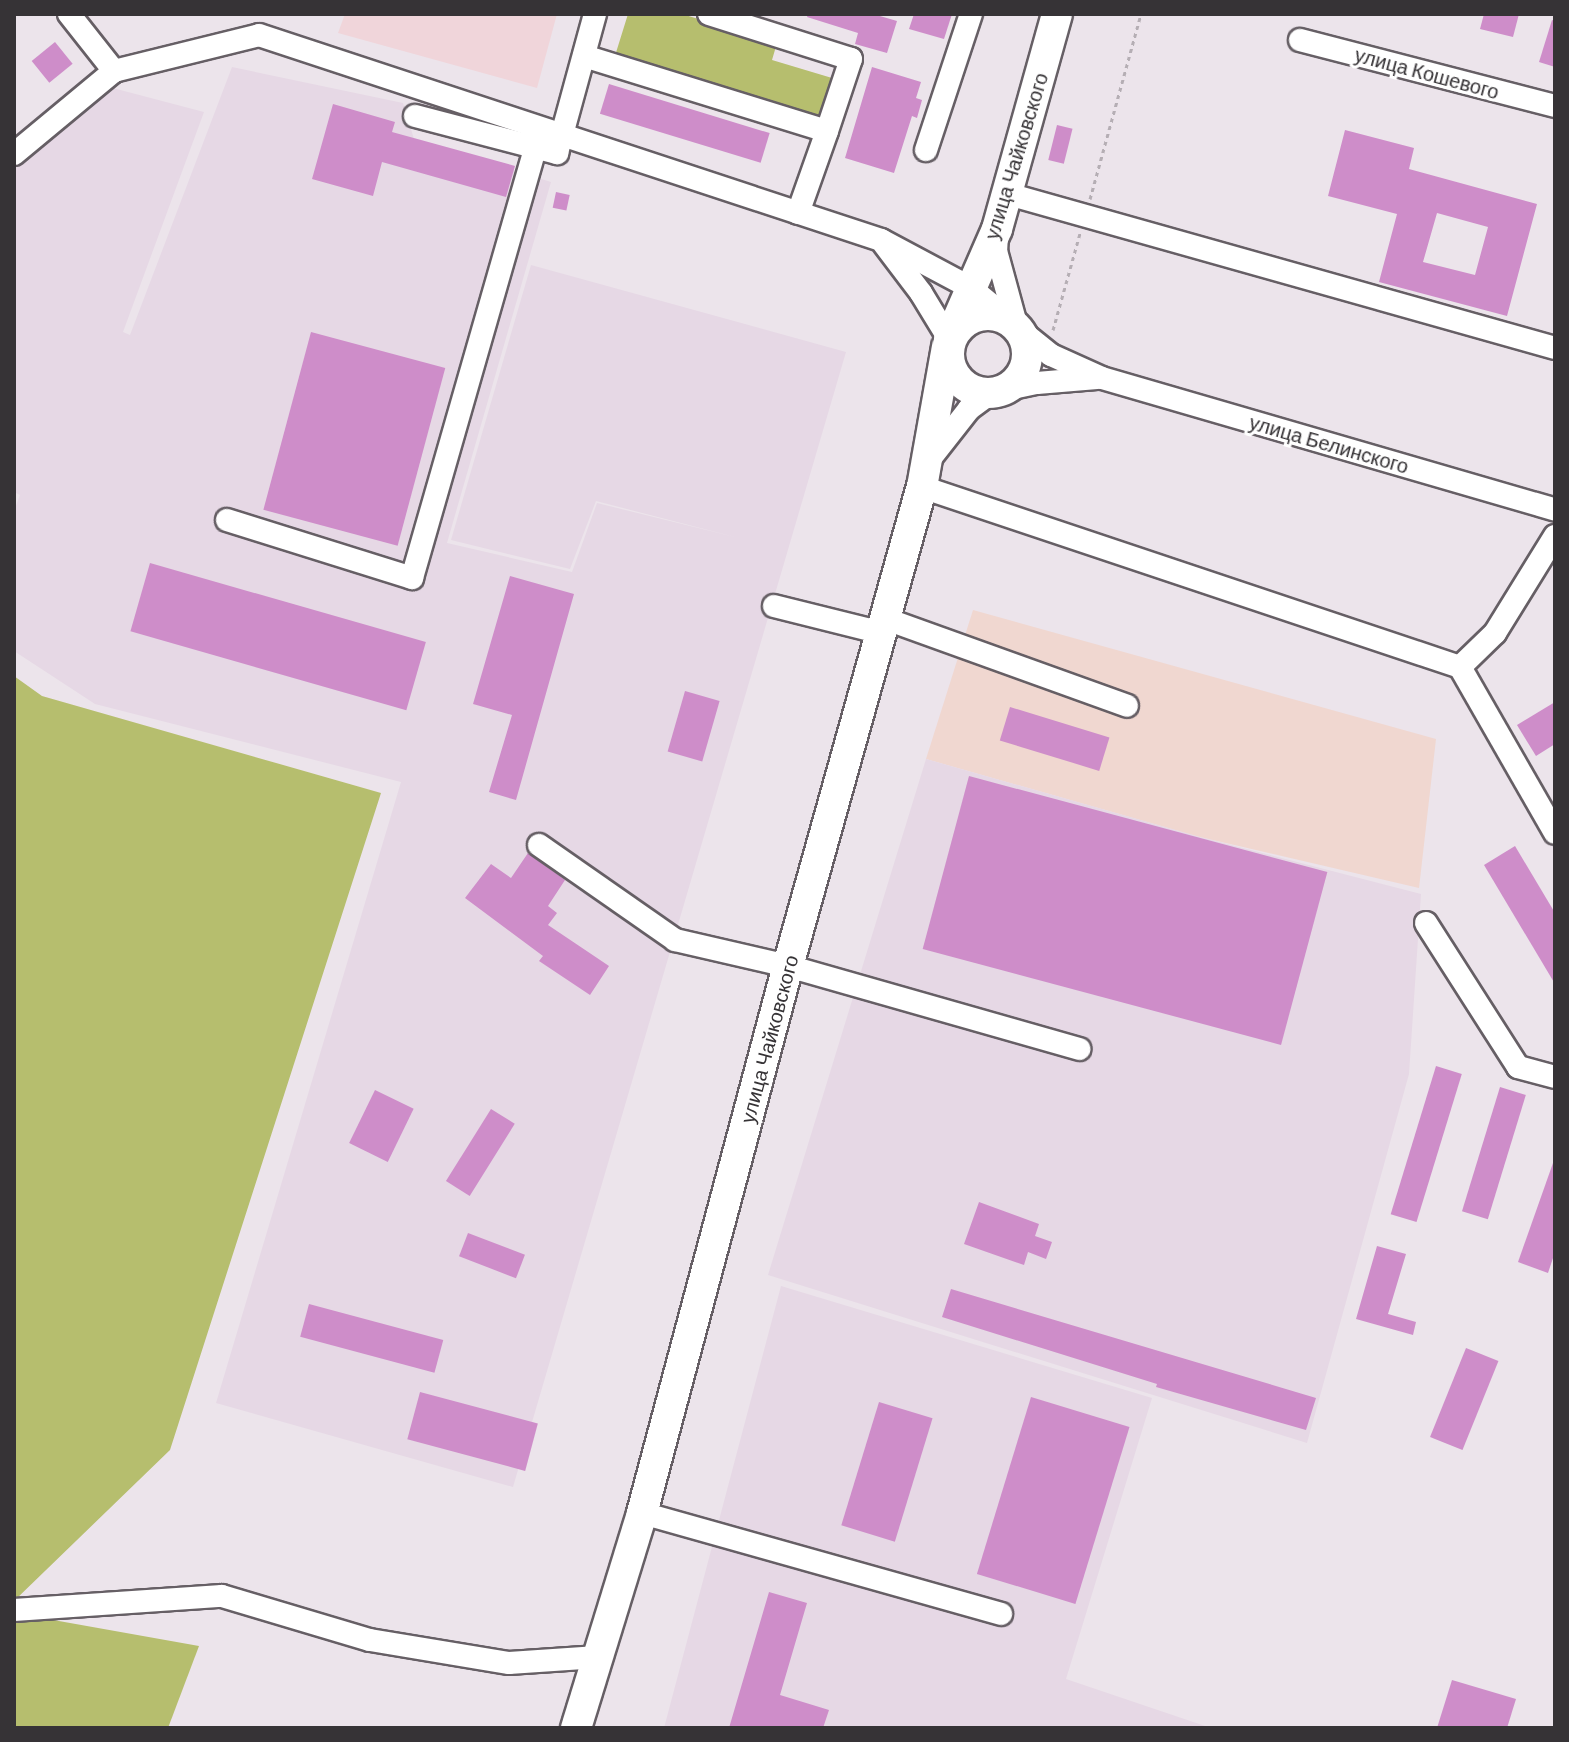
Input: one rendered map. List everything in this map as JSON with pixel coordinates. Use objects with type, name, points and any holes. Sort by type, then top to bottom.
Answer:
[{"type":"main road","name":"улица Чайковского","points":[[576,1728],[642,1513],[788,966],[926,473],[948,343],[997,229],[1057,14]]},
{"type":"main road","points":[[993,315],[1018,328],[1025,362],[1021,374],[996,392],[965,384],[956,375],[948,343],[969,320],[993,315]]},
{"type":"street","points":[[69,14],[114,71]]},
{"type":"street","points":[[415,116],[557,153],[595,14]]},
{"type":"street","points":[[709,14],[851,59],[798,213]]},
{"type":"street","points":[[926,150],[971,14]]},
{"type":"street","points":[[14,154],[114,71],[259,35],[881,240],[971,288],[1051,355],[1102,378]]},
{"type":"street","name":"улица Кошевого","points":[[1300,40],[1555,106]]},
{"type":"street","points":[[584,56],[827,131]]},
{"type":"street","points":[[227,520],[412,578],[535,148]]},
{"type":"street","points":[[1008,194],[1555,348]]},
{"type":"street","points":[[997,229],[996,251],[1018,328]]},
{"type":"street","points":[[881,240],[921,293],[948,343]]},
{"type":"street","points":[[1102,378],[1037,383],[996,392],[969,409],[926,473],[1460,667],[1555,833]]},
{"type":"street","name":"улица Белинского","points":[[1102,378],[1555,510]]},
{"type":"street","points":[[1460,667],[1495,633],[1555,536]]},
{"type":"street","points":[[774,606],[884,626],[1127,706]]},
{"type":"street","points":[[539,845],[675,940],[788,966],[1079,1049]]},
{"type":"street","points":[[1426,923],[1518,1067],[1555,1077]]},
{"type":"street","points":[[642,1513],[1001,1614]]},
{"type":"street","points":[[14,1610],[222,1596],[370,1640],[509,1663],[598,1657]]},
{"type":"shaded area","points":[[345,14],[557,14],[537,88],[338,33]]},
{"type":"shaded area","points":[[232,67],[403,103],[414,139],[551,182],[447,543],[572,572],[597,503],[735,537],[596,501],[570,569],[451,540],[531,265],[846,352],[513,1487],[216,1403],[401,782],[95,704],[14,651],[14,511],[20,495],[14,492],[14,168],[109,87],[204,112],[123,332],[130,335]]},
{"type":"shaded area","points":[[973,610],[1436,739],[1419,888],[1200,837],[926,759]]},
{"type":"shaded area","points":[[926,759],[1200,837],[1421,894],[1409,1074],[1307,1443],[768,1275]]},
{"type":"shaded area","points":[[781,1286],[1152,1398],[1066,1679],[1211,1728],[664,1728]]},
{"type":"green space","points":[[628,14],[682,14],[777,43],[772,60],[832,78],[819,121],[614,59]]},
{"type":"green space","points":[[14,676],[42,696],[381,793],[170,1450],[14,1601]]},
{"type":"green space","points":[[14,1613],[199,1646],[168,1728],[14,1728]]},
{"type":"building","points":[[808,14],[873,14],[897,21],[887,53],[855,44],[858,33],[807,17]]},
{"type":"building","points":[[914,14],[952,14],[944,39],[909,29]]},
{"type":"building","points":[[1484,14],[1519,14],[1513,37],[1480,29]]},
{"type":"building","points":[[1552,20],[1555,21],[1555,67],[1539,62]]},
{"type":"building","points":[[55,42],[73,64],[49,83],[32,61]]},
{"type":"building","points":[[872,67],[921,82],[916,98],[922,100],[917,118],[912,116],[894,173],[845,158]]},
{"type":"building","points":[[609,84],[770,133],[761,163],[600,114]]},
{"type":"building","points":[[333,104],[395,122],[392,132],[515,166],[506,197],[382,162],[373,196],[312,179]]},
{"type":"building","points":[[1057,125],[1073,129],[1064,164],[1048,160]]},
{"type":"building","points":[[1345,130],[1414,148],[1409,169],[1537,204],[1507,316],[1379,282],[1397,214],[1328,196]],"holes":[[[1437,213],[1488,227],[1475,275],[1423,262]]]},
{"type":"building","points":[[556,192],[570,195],[566,211],[553,208]]},
{"type":"building","points":[[311,332],[445,368],[398,546],[263,510]]},
{"type":"building","points":[[150,563],[426,642],[406,710],[130,631]]},
{"type":"building","points":[[510,576],[574,594],[516,800],[489,792],[512,715],[473,704]]},
{"type":"building","points":[[685,691],[720,701],[702,761],[668,752]]},
{"type":"building","points":[[1555,702],[1555,744],[1536,756],[1517,725]]},
{"type":"building","points":[[1010,707],[1109,737],[1099,771],[1000,740]]},
{"type":"building","points":[[969,776],[1327,872],[1281,1045],[923,949]]},
{"type":"building","points":[[1515,846],[1555,913],[1555,984],[1484,865]]},
{"type":"building","points":[[528,853],[565,880],[548,906],[557,913],[548,925],[609,966],[590,995],[539,961],[543,956],[465,898],[491,864],[511,878]]},
{"type":"building","points":[[1436,1066],[1462,1074],[1417,1222],[1391,1214]]},
{"type":"building","points":[[1500,1087],[1526,1095],[1488,1219],[1462,1211]]},
{"type":"building","points":[[375,1090],[414,1109],[388,1162],[349,1143]]},
{"type":"building","points":[[491,1109],[515,1124],[470,1196],[446,1181]]},
{"type":"building","points":[[1553,1163],[1555,1252],[1548,1273],[1518,1262]]},
{"type":"building","points":[[979,1202],[1039,1224],[1035,1236],[1052,1242],[1046,1259],[1028,1252],[1024,1265],[964,1244]]},
{"type":"building","points":[[468,1233],[525,1255],[516,1278],[459,1256]]},
{"type":"building","points":[[1377,1246],[1406,1254],[1388,1314],[1416,1322],[1413,1335],[1356,1319]]},
{"type":"building","points":[[951,1289],[1316,1398],[1306,1430],[1156,1387],[1157,1384],[942,1317]]},
{"type":"building","points":[[309,1304],[443,1340],[434,1373],[300,1337]]},
{"type":"building","points":[[1466,1348],[1498,1361],[1462,1450],[1430,1437]]},
{"type":"building","points":[[420,1392],[538,1424],[525,1471],[407,1439]]},
{"type":"building","points":[[1031,1397],[1129,1427],[1075,1604],[977,1574]]},
{"type":"building","points":[[879,1402],[933,1418],[895,1542],[841,1525]]},
{"type":"building","points":[[769,1592],[807,1603],[780,1695],[829,1710],[823,1728],[729,1728]]},
{"type":"building","points":[[1452,1680],[1516,1699],[1507,1728],[1437,1728]]}]
